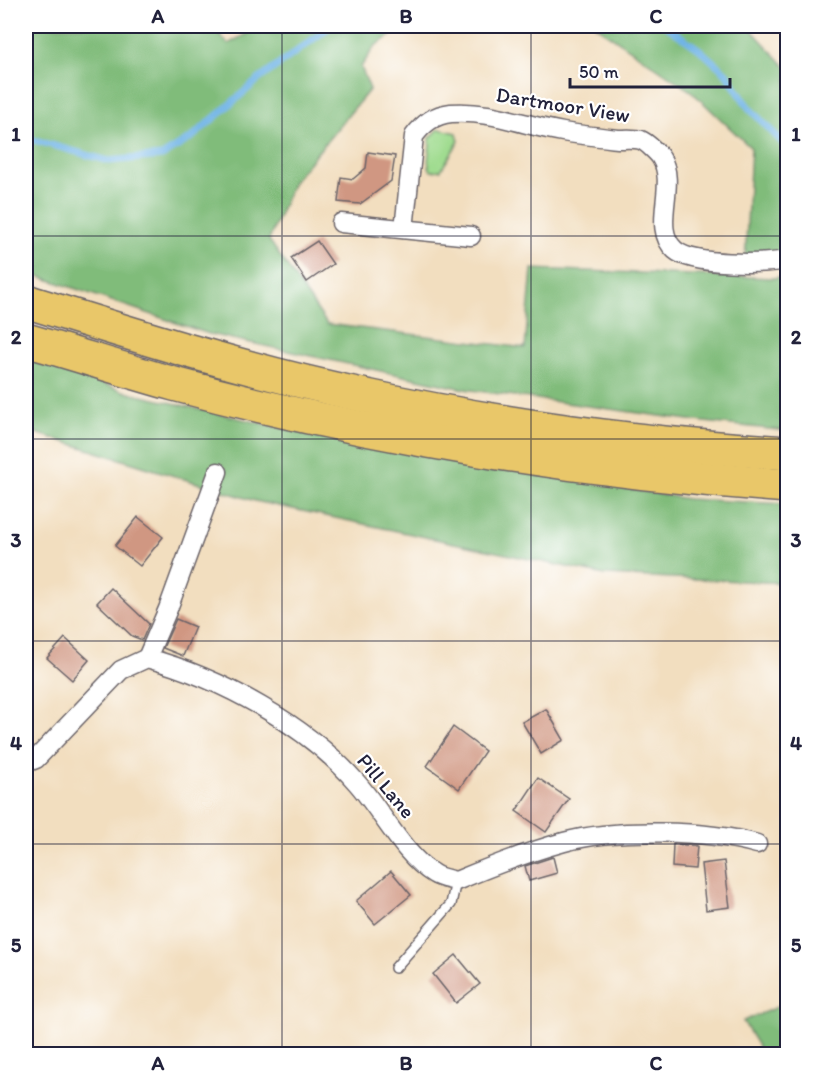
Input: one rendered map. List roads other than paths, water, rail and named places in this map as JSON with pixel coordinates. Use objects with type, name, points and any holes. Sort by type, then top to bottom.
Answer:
[{"type":"highway","points":[[26,301],[177,348],[357,394],[526,425],[718,449],[788,453]]},
{"type":"highway","points":[[26,340],[174,384],[349,424],[534,459],[709,481],[788,486]]},
{"type":"street","name":"Dartmoor View","points":[[404,229],[414,136],[423,124],[434,117],[451,113],[478,115],[526,121],[561,131],[642,141],[661,157],[668,178],[666,237],[675,250],[690,258],[761,262],[788,260]]},
{"type":"street","points":[[341,224],[471,236]]},
{"type":"street","points":[[26,763],[36,759],[120,670],[147,658],[218,472]]},
{"type":"street","name":"Pill Lane","points":[[147,658],[225,686],[259,705],[322,750],[357,783],[413,856],[435,874],[456,881]]},
{"type":"street","points":[[456,881],[507,860],[567,841],[627,834],[710,834],[757,844]]},
{"type":"lane","points":[[395,968],[451,904],[456,881]]},
{"type":"waterway","points":[[26,138],[109,161],[162,156],[191,138],[258,80],[331,26]]},
{"type":"waterway","points":[[666,26],[699,49],[726,73],[749,108],[788,148]]}]
